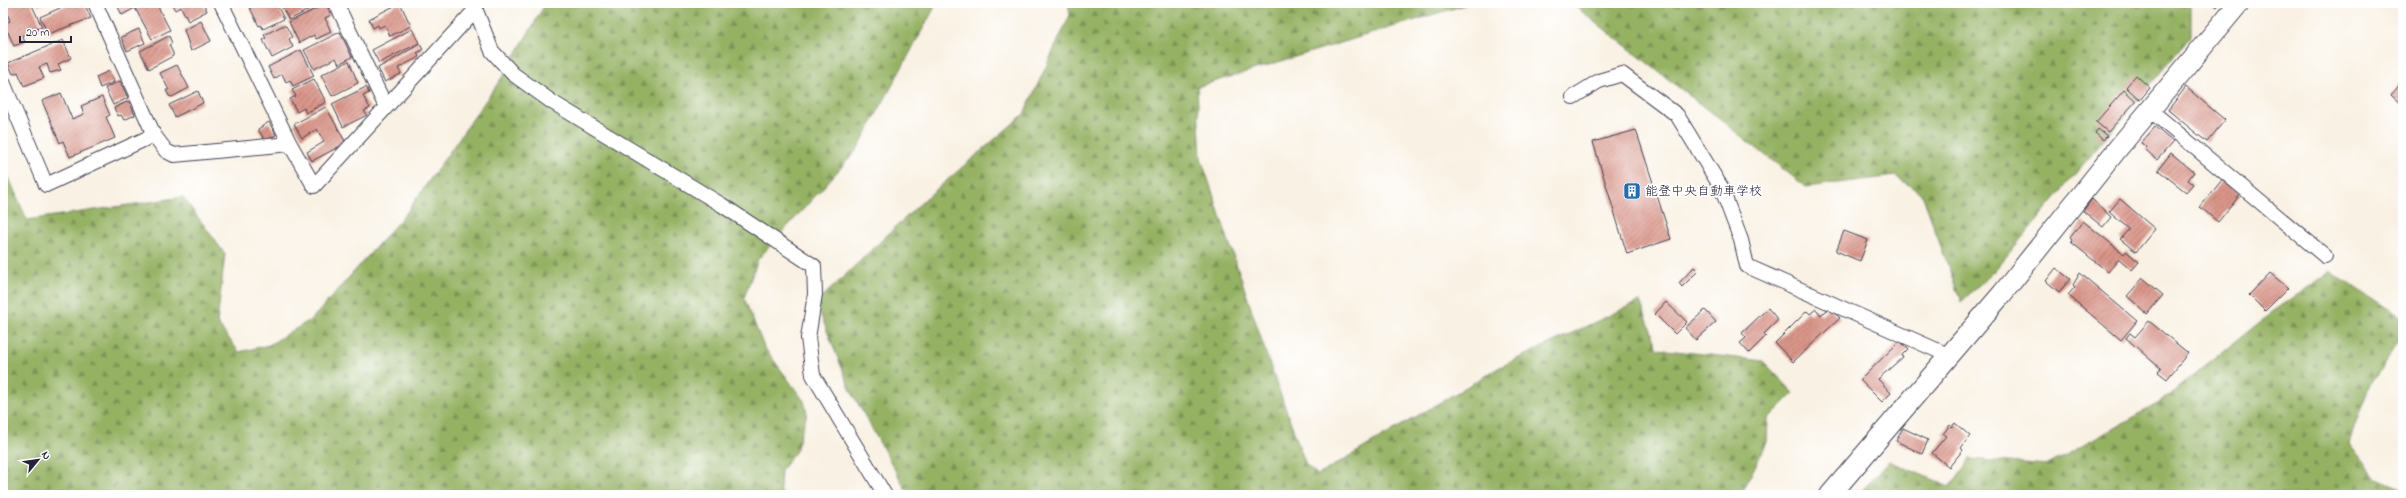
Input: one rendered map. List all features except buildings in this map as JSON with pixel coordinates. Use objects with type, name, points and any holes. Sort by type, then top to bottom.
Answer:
[{"type":"street","points":[[95,3],[154,135],[166,151],[174,155],[290,144]]},
{"type":"street","points":[[221,3],[290,144],[314,186],[386,107],[474,6],[492,51],[513,74],[552,102],[722,204],[814,266],[815,294],[808,338],[813,375],[885,495]]},
{"type":"street","points":[[336,3],[386,107]]},
{"type":"street","points":[[1830,495],[1950,356],[2239,3]]},
{"type":"street","points":[[1573,97],[1599,81],[1622,74],[1677,115],[1721,187],[1741,240],[1747,266],[1950,356]]},
{"type":"street","points":[[3,82],[46,185],[154,135]]},
{"type":"street","points":[[2150,110],[2325,256]]},
{"type":"green space","points":[[546,3],[937,3],[857,150],[758,259],[744,298],[764,347],[804,401],[807,413],[796,451],[781,470],[780,490],[783,495],[3,495],[3,164],[27,220],[183,197],[225,254],[217,323],[239,352],[269,345],[312,319],[407,212],[503,76]]},
{"type":"green space","points":[[1068,3],[1471,3],[1197,87],[1201,158],[1270,365],[1306,465],[1318,475],[1500,367],[1640,301],[1658,349],[1763,361],[1794,393],[1768,419],[1767,442],[1741,495],[1004,495],[1000,491],[984,495],[909,495],[851,391],[816,303],[923,201],[1024,114],[1070,15]]},
{"type":"green space","points":[[1571,3],[2191,3],[2191,36],[1994,271],[1961,302],[1922,194],[1895,176],[1806,187]]},
{"type":"green space","points":[[2330,272],[2403,318],[2403,333],[2367,391],[2349,443],[2377,479],[2403,490],[2403,495],[1858,495],[1889,461],[1950,487],[1970,459],[2048,465],[2159,403],[2271,313]]},
{"type":"place","name":"能登中央自動車学校","points":[[1632,191]]}]
